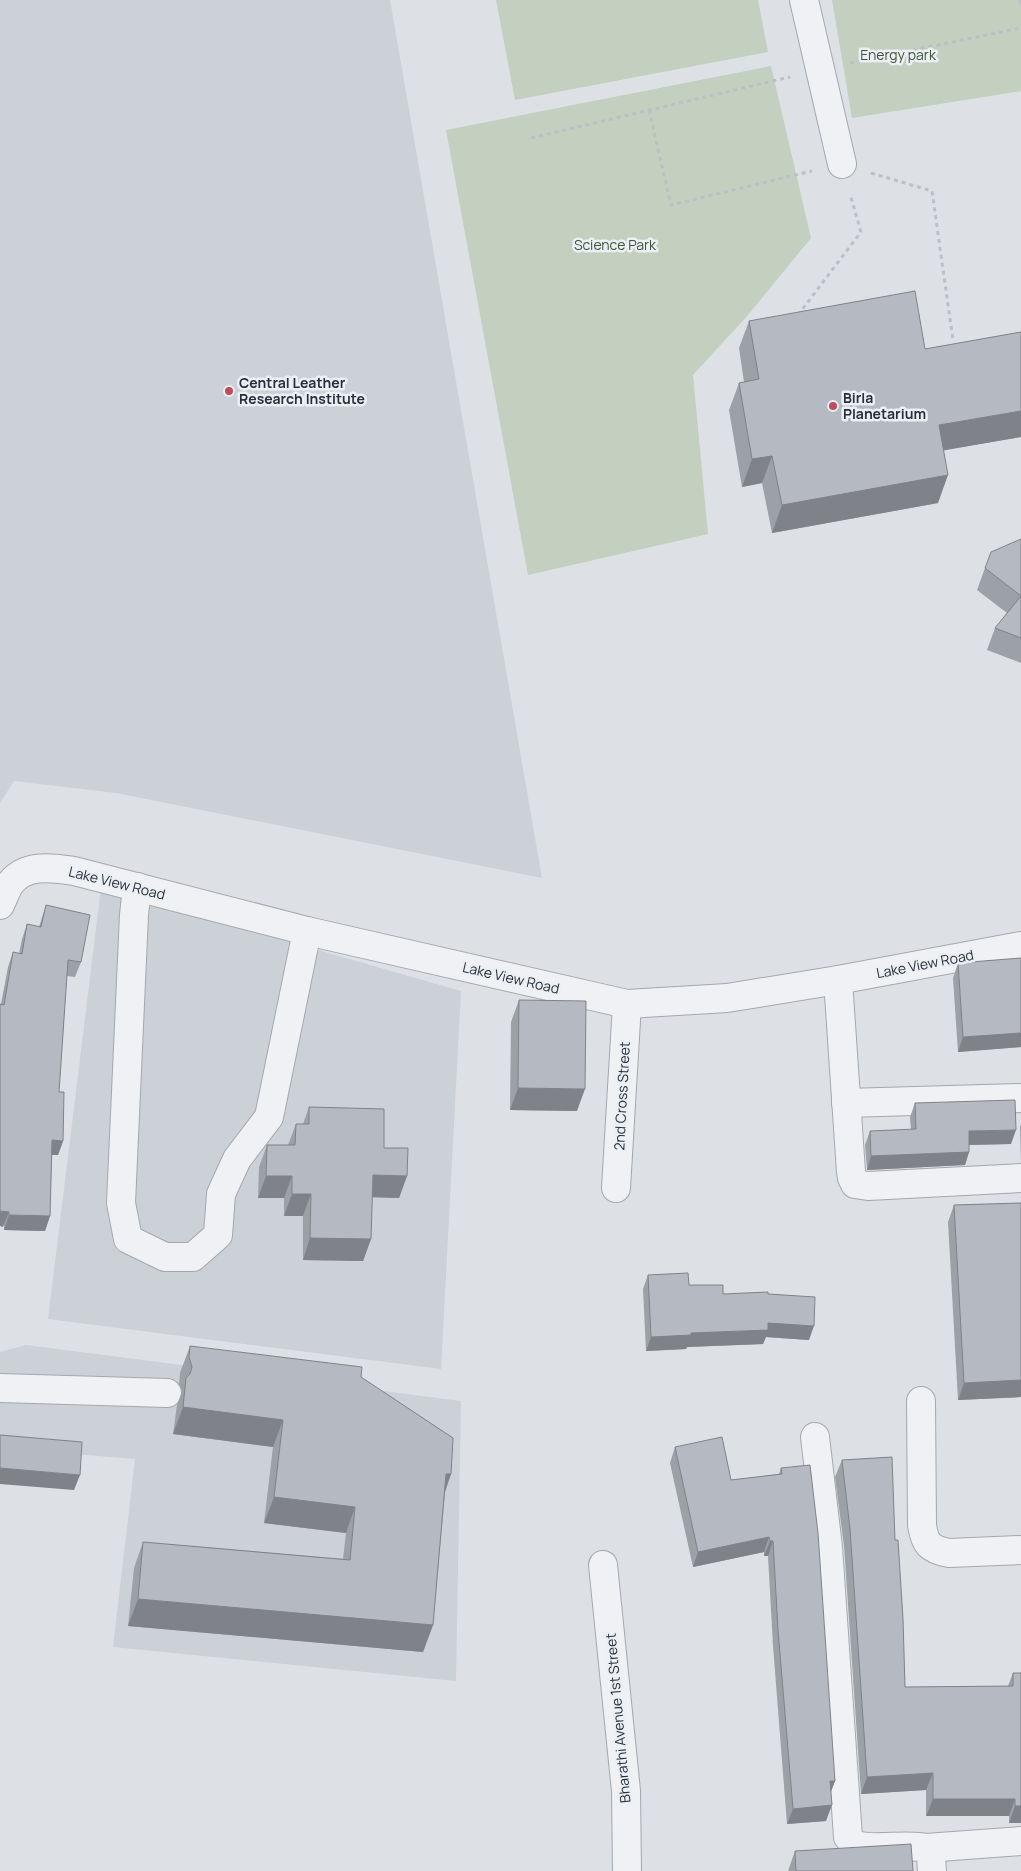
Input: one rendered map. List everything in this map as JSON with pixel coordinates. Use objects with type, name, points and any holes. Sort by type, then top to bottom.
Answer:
[{"type":"street","points":[[804,0],[842,164]]},
{"type":"street","name":"Lake View Road","points":[[5,894],[24,873],[45,867],[74,871],[307,931],[627,1004],[727,998],[838,980],[1021,946]]},
{"type":"street","points":[[137,887],[133,925],[121,1203],[128,1239],[165,1257],[193,1257],[218,1235],[221,1194],[237,1159],[269,1117],[307,931]]},
{"type":"street","points":[[838,980],[851,1172],[855,1184],[868,1186],[1021,1178]]},
{"type":"street","name":"2nd Cross Street","points":[[616,1188],[627,1004]]},
{"type":"street","points":[[846,1103],[1021,1098]]},
{"type":"street","points":[[0,1388],[167,1392]]},
{"type":"street","points":[[922,1401],[922,1525],[924,1539],[938,1551],[949,1553],[1021,1550]]},
{"type":"street","points":[[815,1436],[828,1547],[848,1837],[853,1843],[863,1847],[908,1846],[929,1859],[1021,1841]]},
{"type":"street","name":"Bharathi Avenue 1st Street","points":[[603,1565],[626,1791],[627,1871]]},
{"type":"path","points":[[1020,0],[1021,6]]},
{"type":"path","points":[[530,138],[820,70],[1021,28]]},
{"type":"path","points":[[649,110],[671,205],[842,164],[932,191],[953,340]]},
{"type":"path","points":[[797,316],[861,232],[842,164]]},
{"type":"shaded area","name":"Central Leather Research Institute","points":[[0,0],[390,0],[542,878],[116,793],[14,781],[0,803]]},
{"type":"shaded area","points":[[101,888],[461,991],[441,1369],[48,1319]]},
{"type":"shaded area","points":[[26,1345],[461,1401],[456,1681],[113,1647],[135,1459],[0,1448],[0,1352]]},
{"type":"green space","points":[[496,0],[758,0],[768,52],[515,100]]},
{"type":"green space","name":"Energy park","points":[[832,0],[1021,0],[1021,91],[852,118]]},
{"type":"green space","name":"Science Park","points":[[771,66],[811,238],[748,315],[693,375],[708,534],[528,575],[446,130]]},
{"type":"building","points":[[915,291],[925,349],[1021,332],[1021,411],[939,425],[948,475],[782,505],[772,456],[752,459],[739,383],[759,379],[749,321]]},
{"type":"building","points":[[1021,539],[1021,596],[985,568],[991,552]]},
{"type":"building","points":[[1021,596],[1021,638],[995,628]]},
{"type":"building","points":[[46,905],[90,915],[81,962],[68,960],[59,1092],[64,1092],[63,1141],[52,1140],[50,1216],[9,1215],[9,1212],[0,1211],[0,1004],[4,1005],[13,952],[22,954],[27,924],[41,927]]},
{"type":"building","points":[[1021,958],[1021,1033],[963,1037],[958,963]]},
{"type":"building","points":[[519,1000],[586,1001],[585,1089],[518,1088]]},
{"type":"building","points":[[1015,1100],[1016,1130],[969,1131],[969,1152],[871,1156],[870,1131],[916,1129],[915,1103]]},
{"type":"building","points":[[309,1107],[384,1109],[384,1148],[408,1148],[407,1176],[373,1175],[371,1239],[310,1238],[311,1194],[292,1194],[292,1176],[266,1176],[267,1145],[295,1145],[296,1124],[309,1124]]},
{"type":"building","points":[[1021,1203],[1021,1380],[964,1383],[954,1205]]},
{"type":"building","points":[[688,1273],[689,1285],[723,1285],[723,1294],[768,1292],[768,1294],[815,1297],[814,1326],[768,1323],[768,1330],[691,1333],[691,1335],[651,1337],[648,1275]]},
{"type":"building","points":[[190,1346],[362,1367],[361,1377],[453,1438],[451,1474],[446,1474],[433,1625],[138,1599],[143,1542],[350,1560],[355,1507],[274,1497],[283,1420],[183,1407],[186,1378],[190,1374],[192,1367],[189,1357]]},
{"type":"building","points":[[0,1435],[82,1442],[80,1475],[0,1468]]},
{"type":"building","points":[[722,1437],[731,1480],[782,1474],[781,1468],[810,1465],[818,1533],[835,1781],[830,1781],[832,1805],[793,1809],[778,1630],[773,1541],[770,1541],[769,1537],[698,1552],[675,1447]]},
{"type":"building","points":[[892,1457],[895,1540],[898,1540],[903,1619],[905,1687],[1013,1686],[1013,1673],[1021,1673],[1021,1806],[1015,1806],[1015,1799],[933,1799],[933,1773],[867,1777],[850,1529],[842,1460]]},
{"type":"building","points":[[911,1844],[913,1871],[796,1871],[795,1851]]},
{"type":"place","name":"Central Leather Research Institute","points":[[229,391]]},
{"type":"place","name":"Birla Planetarium","points":[[833,406]]}]
